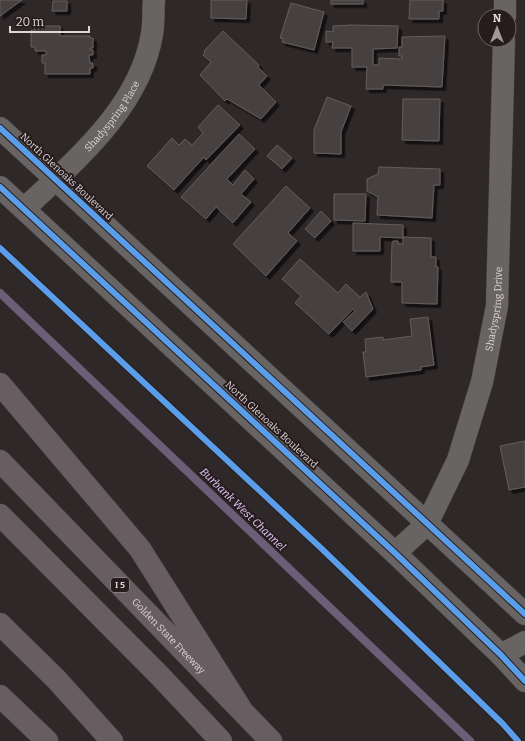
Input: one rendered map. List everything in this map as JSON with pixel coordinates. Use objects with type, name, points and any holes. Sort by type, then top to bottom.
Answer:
[{"type":"highway","points":[[0,384],[140,549],[241,709]]},
{"type":"highway","name":"Golden State Freeway","points":[[0,461],[271,741]]},
{"type":"highway","points":[[0,515],[160,676],[221,741]]},
{"type":"highway","points":[[0,624],[56,679],[112,741]]},
{"type":"highway","points":[[0,696],[47,741]]},
{"type":"main road","name":"Shadyspring Place","points":[[24,208],[86,149],[124,103],[143,68],[152,34],[154,0]]},
{"type":"main road","name":"Shadyspring Drive","points":[[395,552],[427,524],[458,460],[482,382],[497,306],[504,48]]},
{"type":"main road","name":"North Glenoaks Boulevard","points":[[0,128],[525,614]]},
{"type":"main road","name":"North Glenoaks Boulevard","points":[[0,187],[395,552],[501,655],[525,681]]},
{"type":"main road","points":[[501,655],[525,642]]},
{"type":"building","points":[[0,0],[22,0],[0,16]]},
{"type":"building","points":[[211,0],[247,0],[246,19],[211,18]]},
{"type":"building","points":[[331,0],[363,0],[363,4],[331,4]]},
{"type":"building","points":[[410,0],[443,0],[443,11],[439,11],[439,19],[409,19]]},
{"type":"building","points":[[53,1],[67,1],[67,11],[52,11]]},
{"type":"building","points":[[291,3],[324,12],[314,50],[282,42],[283,39],[280,38]]},
{"type":"building","points":[[35,26],[60,26],[60,36],[90,36],[90,38],[93,38],[93,48],[90,48],[90,50],[93,50],[93,55],[89,55],[90,63],[93,63],[93,68],[90,68],[90,74],[45,74],[45,63],[42,63],[42,55],[46,55],[46,51],[35,51],[35,47],[31,47],[31,30],[35,30]]},
{"type":"building","points":[[333,26],[398,26],[397,48],[373,49],[373,65],[379,65],[379,58],[402,59],[402,56],[399,56],[399,47],[402,47],[402,37],[445,36],[442,87],[383,85],[383,89],[366,89],[367,67],[352,67],[352,48],[332,48],[333,42],[326,42],[326,31],[333,32]]},
{"type":"building","points":[[223,31],[259,65],[258,67],[267,76],[259,85],[276,102],[261,119],[227,99],[225,101],[200,75],[211,62],[203,55],[205,53],[204,51]]},
{"type":"building","points":[[327,97],[351,106],[341,132],[341,154],[314,153],[314,130]]},
{"type":"building","points":[[403,99],[440,99],[439,141],[402,140]]},
{"type":"building","points":[[218,105],[240,125],[206,160],[204,157],[174,190],[147,166],[172,138],[179,145],[185,139],[192,145],[203,133],[198,127]]},
{"type":"building","points":[[239,134],[255,149],[227,179],[233,185],[245,170],[254,179],[241,194],[251,202],[233,223],[216,207],[206,219],[181,197]]},
{"type":"building","points":[[277,145],[292,158],[282,169],[267,156]]},
{"type":"building","points":[[379,167],[440,169],[440,185],[434,185],[432,218],[377,215],[378,197],[367,191],[367,179],[378,174]]},
{"type":"building","points":[[286,186],[310,208],[288,233],[297,241],[266,276],[233,244]]},
{"type":"building","points":[[334,194],[366,194],[365,221],[334,220]]},
{"type":"building","points":[[321,211],[331,221],[315,238],[305,229]]},
{"type":"building","points":[[353,223],[403,225],[403,238],[380,237],[380,251],[353,251]]},
{"type":"building","points":[[403,237],[431,238],[431,257],[436,257],[436,267],[438,267],[437,304],[402,303],[402,282],[391,282],[392,244],[393,241],[398,241],[398,244],[403,244]]},
{"type":"building","points":[[300,259],[338,293],[346,284],[360,297],[366,292],[373,309],[352,331],[343,322],[355,311],[353,309],[329,334],[295,303],[301,296],[282,279]]},
{"type":"building","points":[[428,317],[434,365],[421,367],[421,370],[366,377],[363,352],[366,352],[365,339],[383,337],[383,340],[412,336],[410,319]]},
{"type":"building","points":[[525,441],[525,487],[509,490],[500,446]]},
{"type":"waterway","name":"Burbank West Channel","points":[[0,293],[470,741]]},
{"type":"cycle path","points":[[0,128],[525,614]]},
{"type":"cycle path","points":[[0,187],[395,553],[501,655],[525,681]]},
{"type":"cycle path","points":[[0,248],[322,549],[503,724],[518,741]]}]
